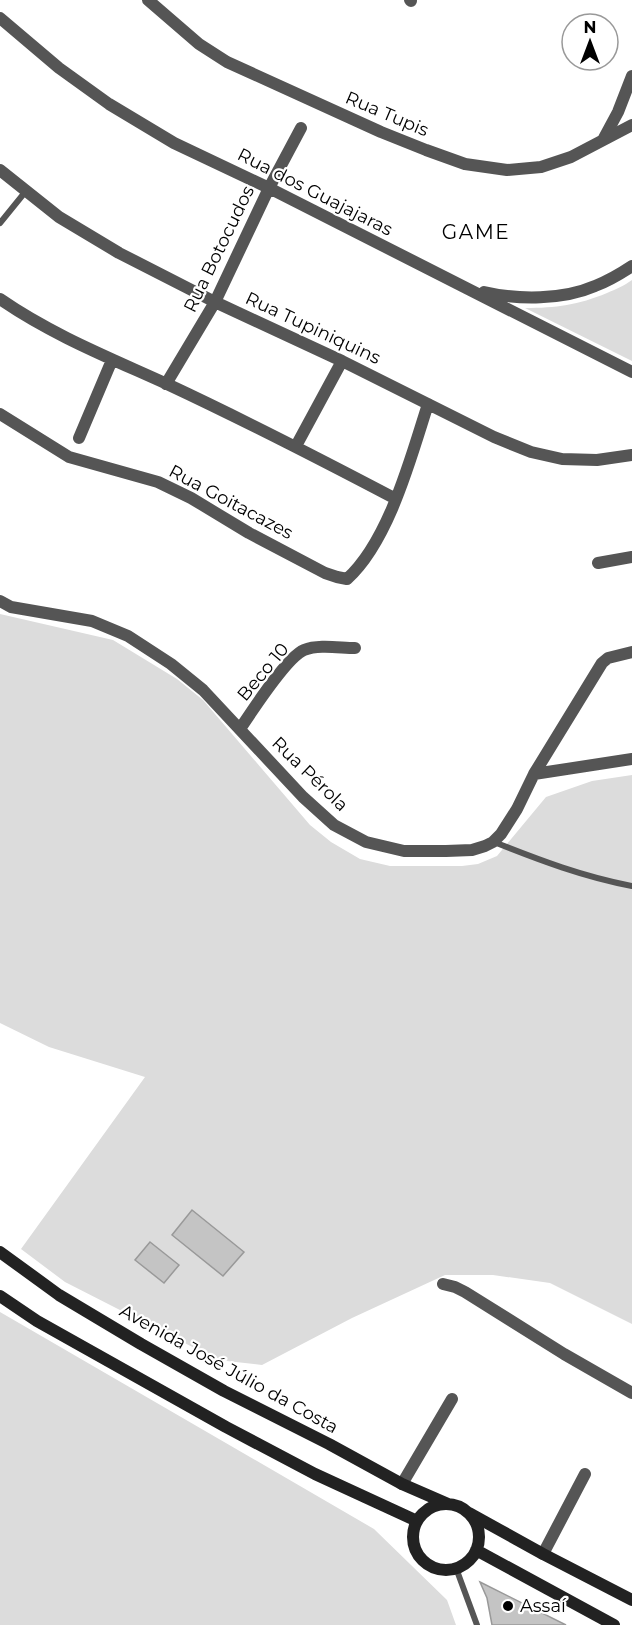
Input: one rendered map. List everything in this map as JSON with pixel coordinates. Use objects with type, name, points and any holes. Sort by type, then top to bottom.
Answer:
[{"type":"main road","name":"Avenida José Júlio da Costa","points":[[0,1252],[59,1295],[224,1391],[402,1484],[448,1504]]},
{"type":"main road","points":[[0,1296],[37,1321],[236,1432],[315,1474],[417,1521]]},
{"type":"main road","points":[[465,1510],[473,1518],[477,1528],[476,1550],[468,1561],[456,1568],[443,1570],[430,1566],[420,1558],[414,1546],[413,1533],[422,1514],[430,1508],[448,1504],[465,1510],[632,1600]]},
{"type":"main road","points":[[476,1550],[614,1625]]},
{"type":"street","name":"Rua Tupis","points":[[148,0],[199,44],[227,62],[381,132],[465,164],[507,171],[541,167],[571,157],[632,125]]},
{"type":"street","name":"Rua dos Guajajaras","points":[[0,18],[60,68],[109,104],[174,143],[269,188],[632,372]]},
{"type":"street","points":[[604,138],[618,112],[632,76]]},
{"type":"street","name":"Rua Botocudos","points":[[166,384],[215,302],[269,188],[301,128]]},
{"type":"street","name":"Rua Tupiniquins","points":[[0,170],[59,217],[119,254],[494,437],[531,452],[562,459],[597,460],[632,455]]},
{"type":"street","points":[[462,287],[496,295],[534,298],[567,294],[593,287],[632,266]]},
{"type":"street","points":[[0,299],[30,318],[112,360],[296,446],[396,499],[428,404]]},
{"type":"street","points":[[79,438],[112,360]]},
{"type":"street","points":[[296,446],[342,361]]},
{"type":"street","name":"Rua Goitacazes","points":[[0,414],[69,457],[158,482],[191,498],[309,565],[337,577],[347,579],[363,562],[382,530],[396,499]]},
{"type":"street","points":[[598,563],[632,557]]},
{"type":"street","name":"Rua Pérola","points":[[0,601],[10,607],[92,621],[128,636],[171,664],[203,690],[303,797],[334,825],[366,842],[404,851],[446,852],[472,850],[493,842]]},
{"type":"street","name":"Beco 10","points":[[240,729],[295,656],[304,650],[317,647],[355,648]]},
{"type":"street","points":[[493,842],[509,823],[534,774],[595,672],[608,658],[632,652]]},
{"type":"street","points":[[534,774],[632,759]]},
{"type":"street","points":[[443,1284],[465,1292],[564,1354],[632,1393]]},
{"type":"street","points":[[402,1484],[452,1399]]},
{"type":"street","points":[[543,1554],[585,1474]]},
{"type":"lane","points":[[0,223],[26,191]]},
{"type":"lane","points":[[493,842],[573,872],[632,886]]},
{"type":"lane","points":[[456,1568],[477,1625]]},
{"type":"shaded area","points":[[632,280],[632,361],[525,308],[576,303],[607,293]]},
{"type":"shaded area","points":[[0,614],[113,640],[177,679],[203,700],[310,825],[331,842],[360,859],[390,866],[478,864],[497,856],[546,797],[592,781],[632,775],[632,1324],[550,1283],[493,1275],[445,1275],[352,1318],[262,1365],[218,1360],[65,1282],[21,1249],[145,1077],[49,1047],[0,1023]]},
{"type":"shaded area","points":[[0,1312],[374,1529],[447,1600],[456,1625],[0,1625]]},
{"type":"building","points":[[192,1210],[244,1252],[223,1276],[172,1235]]},
{"type":"building","points":[[150,1242],[179,1265],[164,1283],[135,1260]]},
{"type":"building","name":"Assaí","points":[[480,1582],[566,1625],[492,1625],[487,1598]]},
{"type":"place","name":"Assaí","points":[[508,1606]]},
{"type":"district","name":"GAME","points":[[476,232]]}]
